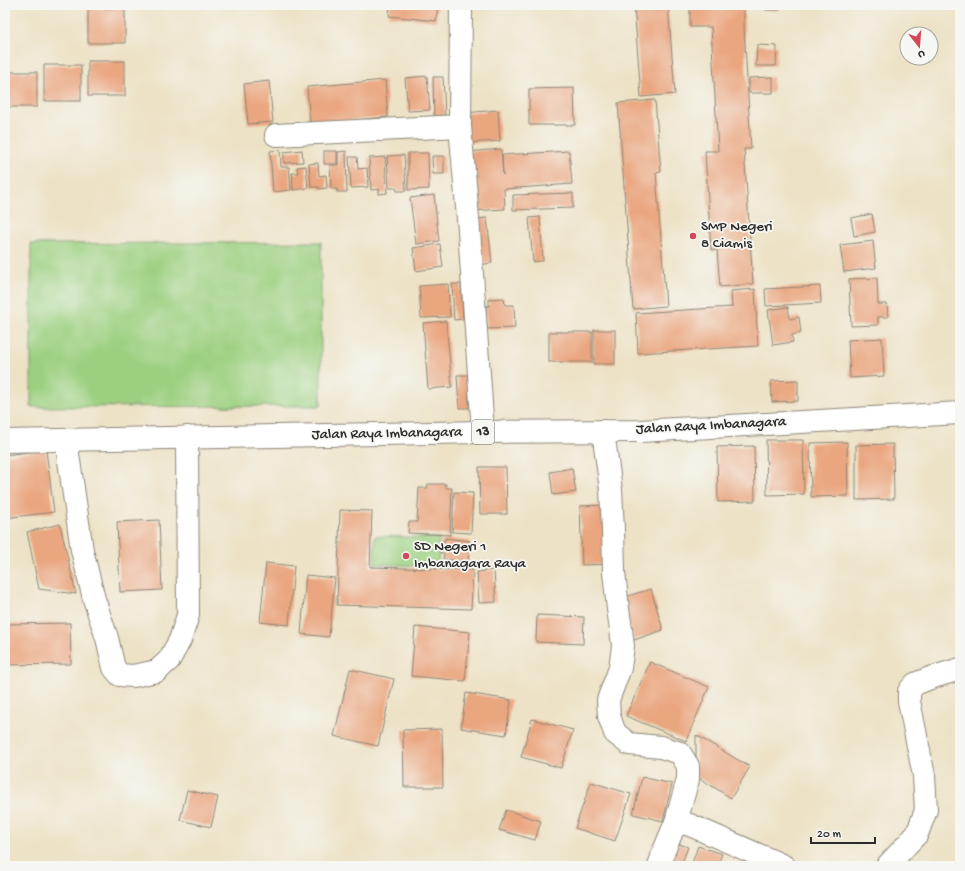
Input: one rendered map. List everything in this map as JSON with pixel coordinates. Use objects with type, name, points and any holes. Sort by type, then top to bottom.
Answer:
[{"type":"main road","points":[[461,5],[460,126],[469,230],[482,432]]},
{"type":"main road","points":[[276,135],[460,126]]},
{"type":"main road","name":"Jalan Raya Imbanagara","points":[[5,441],[482,432],[640,431],[960,412]]},
{"type":"main road","points":[[603,431],[611,490],[614,572],[623,646],[620,668],[608,700],[609,716],[615,733],[629,744],[661,747],[680,754],[688,766],[688,779],[676,822],[659,866]]},
{"type":"main road","points":[[66,440],[82,550],[94,598],[107,638],[114,668],[120,675],[133,676],[157,671],[169,660],[180,640],[188,615],[187,437]]},
{"type":"main road","points":[[887,866],[917,834],[926,810],[924,776],[909,701],[909,691],[915,684],[960,669]]},
{"type":"main road","points":[[676,822],[690,825],[784,866]]},
{"type":"green space","points":[[321,242],[321,406],[31,407],[31,244]]},
{"type":"green space","points":[[375,536],[439,538],[438,567],[374,564]]},
{"type":"building","points":[[390,5],[438,5],[436,21],[389,16]]},
{"type":"building","points":[[634,5],[668,5],[675,94],[641,97]]},
{"type":"building","points":[[690,5],[744,5],[751,149],[744,149],[753,284],[720,287],[717,250],[711,250],[705,151],[718,151],[711,27],[690,27]]},
{"type":"building","points":[[766,5],[779,5],[779,10],[766,10]]},
{"type":"building","points":[[88,8],[125,8],[125,43],[88,43]]},
{"type":"building","points":[[757,45],[777,46],[776,66],[756,66]]},
{"type":"building","points":[[88,61],[125,61],[125,96],[88,96]]},
{"type":"building","points":[[44,65],[81,65],[81,101],[44,101]]},
{"type":"building","points":[[5,72],[37,72],[37,107],[5,107]]},
{"type":"building","points":[[427,76],[430,110],[408,111],[405,78]]},
{"type":"building","points":[[433,77],[443,77],[445,115],[434,116]]},
{"type":"building","points":[[773,77],[773,93],[749,93],[749,78]]},
{"type":"building","points":[[385,80],[388,117],[310,124],[307,87]]},
{"type":"building","points":[[269,81],[273,122],[248,124],[244,84]]},
{"type":"building","points":[[574,88],[575,125],[529,125],[529,89]]},
{"type":"building","points":[[655,100],[661,172],[656,173],[666,306],[633,309],[618,103]]},
{"type":"building","points":[[498,110],[500,141],[466,143],[464,113]]},
{"type":"building","points":[[501,149],[503,175],[502,155],[569,151],[572,184],[504,189],[505,209],[471,211],[467,152]]},
{"type":"building","points":[[280,150],[281,167],[289,167],[291,190],[273,192],[270,151]]},
{"type":"building","points":[[302,150],[303,162],[284,163],[284,152]]},
{"type":"building","points":[[324,151],[337,151],[337,164],[324,164]]},
{"type":"building","points":[[346,151],[347,192],[337,192],[337,189],[331,189],[330,165],[338,165],[338,152]]},
{"type":"building","points":[[408,153],[428,153],[429,189],[408,190]]},
{"type":"building","points":[[404,155],[406,191],[397,191],[396,188],[389,188],[387,156]]},
{"type":"building","points":[[432,156],[444,156],[444,174],[433,174]]},
{"type":"building","points":[[349,157],[357,157],[358,169],[367,168],[368,187],[351,188]]},
{"type":"building","points":[[385,157],[387,193],[379,194],[379,189],[371,190],[369,158]]},
{"type":"building","points":[[318,163],[319,176],[326,175],[327,188],[319,189],[319,187],[311,187],[309,164]]},
{"type":"building","points":[[306,166],[308,188],[293,190],[292,173],[298,173],[297,167]]},
{"type":"building","points":[[573,193],[573,208],[513,210],[513,195]]},
{"type":"building","points":[[434,195],[439,241],[416,244],[410,198]]},
{"type":"building","points":[[872,214],[875,232],[854,236],[851,218]]},
{"type":"building","points":[[540,217],[543,261],[533,262],[529,218]]},
{"type":"building","points":[[487,218],[492,263],[479,265],[474,219]]},
{"type":"building","points":[[873,241],[876,268],[844,272],[840,245]]},
{"type":"building","points":[[440,244],[443,267],[416,271],[413,248]]},
{"type":"building","points":[[877,278],[878,304],[887,304],[888,317],[878,317],[878,325],[851,326],[849,279]]},
{"type":"building","points":[[448,284],[450,317],[421,318],[419,286]]},
{"type":"building","points":[[452,284],[461,284],[463,319],[454,320]]},
{"type":"building","points":[[820,286],[821,303],[766,306],[765,289]]},
{"type":"building","points":[[755,289],[758,346],[638,353],[636,313],[732,307],[731,291]]},
{"type":"building","points":[[504,298],[505,305],[514,305],[515,328],[487,329],[486,306],[489,306],[489,299]]},
{"type":"building","points":[[788,307],[790,319],[799,317],[801,333],[792,335],[793,342],[773,345],[768,310]]},
{"type":"building","points":[[446,321],[452,387],[428,389],[423,323]]},
{"type":"building","points":[[594,330],[615,330],[615,364],[594,364]]},
{"type":"building","points":[[549,332],[592,332],[592,362],[549,362]]},
{"type":"building","points":[[882,338],[884,376],[850,378],[848,340]]},
{"type":"building","points":[[457,375],[468,375],[469,408],[459,408]]},
{"type":"building","points":[[798,380],[798,401],[772,402],[771,381]]},
{"type":"building","points":[[766,440],[803,440],[804,494],[767,495]]},
{"type":"building","points":[[847,442],[848,496],[811,497],[810,443]]},
{"type":"building","points":[[893,444],[894,499],[856,500],[856,445]]},
{"type":"building","points":[[754,446],[755,501],[718,502],[717,447]]},
{"type":"building","points":[[46,450],[54,512],[5,518],[5,455]]},
{"type":"building","points":[[479,467],[506,467],[507,514],[480,514]]},
{"type":"building","points":[[572,468],[576,492],[553,495],[550,472]]},
{"type":"building","points":[[428,484],[446,484],[446,488],[452,488],[450,535],[408,533],[409,522],[417,522],[419,488],[427,488]]},
{"type":"building","points":[[454,492],[473,493],[471,533],[452,532]]},
{"type":"building","points":[[608,505],[611,564],[582,565],[580,506]]},
{"type":"building","name":"SD Negeri 1 Imbanagara Raya","points":[[340,510],[372,511],[370,567],[473,570],[471,609],[337,605]]},
{"type":"building","points":[[159,520],[162,590],[120,592],[117,522]]},
{"type":"building","points":[[60,524],[76,594],[39,589],[27,532]]},
{"type":"building","points":[[445,538],[470,541],[468,562],[443,559],[444,553],[440,553],[441,541],[445,541]]},
{"type":"building","points":[[266,563],[294,566],[289,625],[260,622]]},
{"type":"building","points":[[494,570],[496,602],[479,603],[477,572]]},
{"type":"building","points":[[306,575],[335,578],[329,637],[301,634]]},
{"type":"building","points":[[651,589],[663,630],[634,640],[621,598]]},
{"type":"building","points":[[537,615],[584,617],[583,644],[536,642]]},
{"type":"building","points":[[70,623],[71,664],[5,665],[5,624]]},
{"type":"building","points":[[415,627],[470,632],[465,681],[411,676]]},
{"type":"building","points":[[650,662],[709,687],[686,741],[626,716]]},
{"type":"building","points":[[350,669],[394,679],[378,746],[334,736]]},
{"type":"building","points":[[466,693],[511,700],[506,735],[461,728]]},
{"type":"building","points":[[532,719],[573,730],[561,768],[521,757]]},
{"type":"building","points":[[442,729],[443,787],[404,787],[403,730]]},
{"type":"building","points":[[696,735],[750,767],[731,798],[696,776]]},
{"type":"building","points":[[642,777],[672,784],[663,821],[633,814]]},
{"type":"building","points":[[591,782],[631,794],[615,841],[575,828]]},
{"type":"building","points":[[187,790],[218,797],[211,827],[180,820]]},
{"type":"building","points":[[506,810],[541,821],[535,840],[499,830]]},
{"type":"building","points":[[673,842],[688,847],[681,866],[665,866]]},
{"type":"building","points":[[698,846],[722,854],[717,866],[691,866]]},
{"type":"place","name":"SMP Negeri 8 Ciamis","points":[[693,236]]},
{"type":"place","name":"SD Negeri 1 Imbanagara Raya","points":[[406,556]]}]
